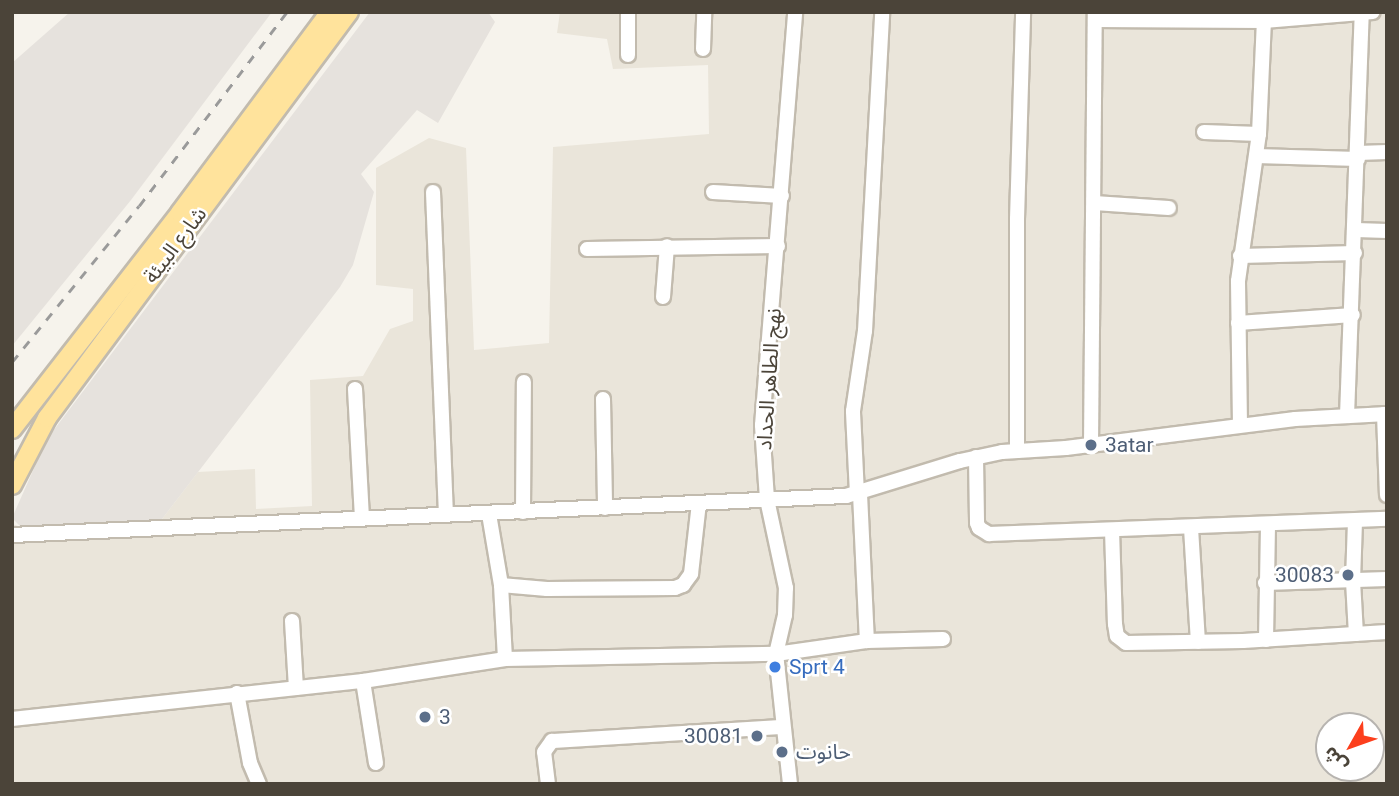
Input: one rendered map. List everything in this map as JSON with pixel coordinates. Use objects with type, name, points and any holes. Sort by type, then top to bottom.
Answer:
[{"type":"main road","name":"شارع البيئة","points":[[280,92],[330,12]]},
{"type":"main road","name":"شارع البيئة","points":[[12,429],[77,362],[280,92],[349,12]]},
{"type":"main road","name":"شارع البيئة","points":[[12,485],[77,362]]},
{"type":"street","points":[[628,12],[628,55]]},
{"type":"street","points":[[702,49],[704,12]]},
{"type":"street","name":"نهج الطاهر الحداد","points":[[790,784],[776,654],[785,615],[786,588],[767,499],[762,425],[795,12]]},
{"type":"street","points":[[867,641],[853,411],[866,322],[882,12]]},
{"type":"street","points":[[1017,451],[1017,219],[1023,12]]},
{"type":"street","points":[[1091,445],[1095,16],[1271,18],[1366,13],[1347,416]]},
{"type":"street","points":[[1240,425],[1240,256],[1259,134],[1271,18]]},
{"type":"street","points":[[1204,132],[1259,134]]},
{"type":"street","points":[[1256,156],[1358,156],[1387,152]]},
{"type":"street","points":[[433,192],[446,516]]},
{"type":"street","points":[[713,192],[782,196]]},
{"type":"street","points":[[1094,203],[1169,208]]},
{"type":"street","points":[[1356,230],[1387,231]]},
{"type":"street","points":[[663,297],[667,246]]},
{"type":"street","points":[[587,249],[778,246]]},
{"type":"street","points":[[1240,256],[1355,253]]},
{"type":"street","points":[[1238,323],[1353,315]]},
{"type":"street","points":[[523,512],[524,382]]},
{"type":"street","points":[[355,389],[362,517]]},
{"type":"street","points":[[603,399],[605,508]]},
{"type":"street","points":[[12,535],[859,494],[976,457],[1240,425],[1385,414],[1387,495]]},
{"type":"street","points":[[976,457],[976,514],[979,528],[984,532],[1191,528],[1387,519]]},
{"type":"street","points":[[501,585],[530,588],[675,589],[691,574],[699,503]]},
{"type":"street","points":[[489,514],[501,585],[505,659]]},
{"type":"street","points":[[1355,520],[1353,581],[1356,634]]},
{"type":"street","points":[[1266,640],[1268,525]]},
{"type":"street","points":[[1191,528],[1198,642]]},
{"type":"street","points":[[1112,530],[1117,636],[1132,644],[1266,640],[1387,632]]},
{"type":"street","points":[[1265,583],[1387,579]]},
{"type":"street","points":[[292,621],[296,688]]},
{"type":"street","points":[[12,719],[363,681],[505,659],[776,654],[867,641],[943,639]]},
{"type":"street","points":[[363,681],[376,763]]},
{"type":"street","points":[[237,694],[250,763],[260,784]]},
{"type":"street","points":[[548,784],[544,752],[552,741],[782,727]]},
{"type":"shaded area","points":[[70,12],[272,12],[131,200],[12,346],[12,63]]},
{"type":"shaded area","points":[[370,12],[488,12],[495,22],[438,123],[417,110],[361,174],[374,192],[353,265],[340,287],[159,523],[21,527],[12,518],[47,439]]},
{"type":"shaded area","points":[[560,12],[1387,12],[1387,784],[12,784],[12,524],[21,527],[159,523],[198,472],[255,469],[256,509],[312,506],[310,380],[363,376],[390,329],[413,321],[413,289],[376,285],[376,168],[429,138],[466,148],[474,350],[549,343],[553,147],[709,134],[708,65],[613,69],[607,39],[557,33]]},
{"type":"railway","points":[[12,362],[139,206],[287,12]]},
{"type":"place","name":"3atar","points":[[1091,445]]},
{"type":"place","name":"30083","points":[[1348,575]]},
{"type":"place","name":"Sprt 4","points":[[775,667]]},
{"type":"place","name":"3","points":[[425,717]]},
{"type":"place","name":"30081","points":[[757,736]]},
{"type":"place","name":"حانوت","points":[[782,752]]}]
